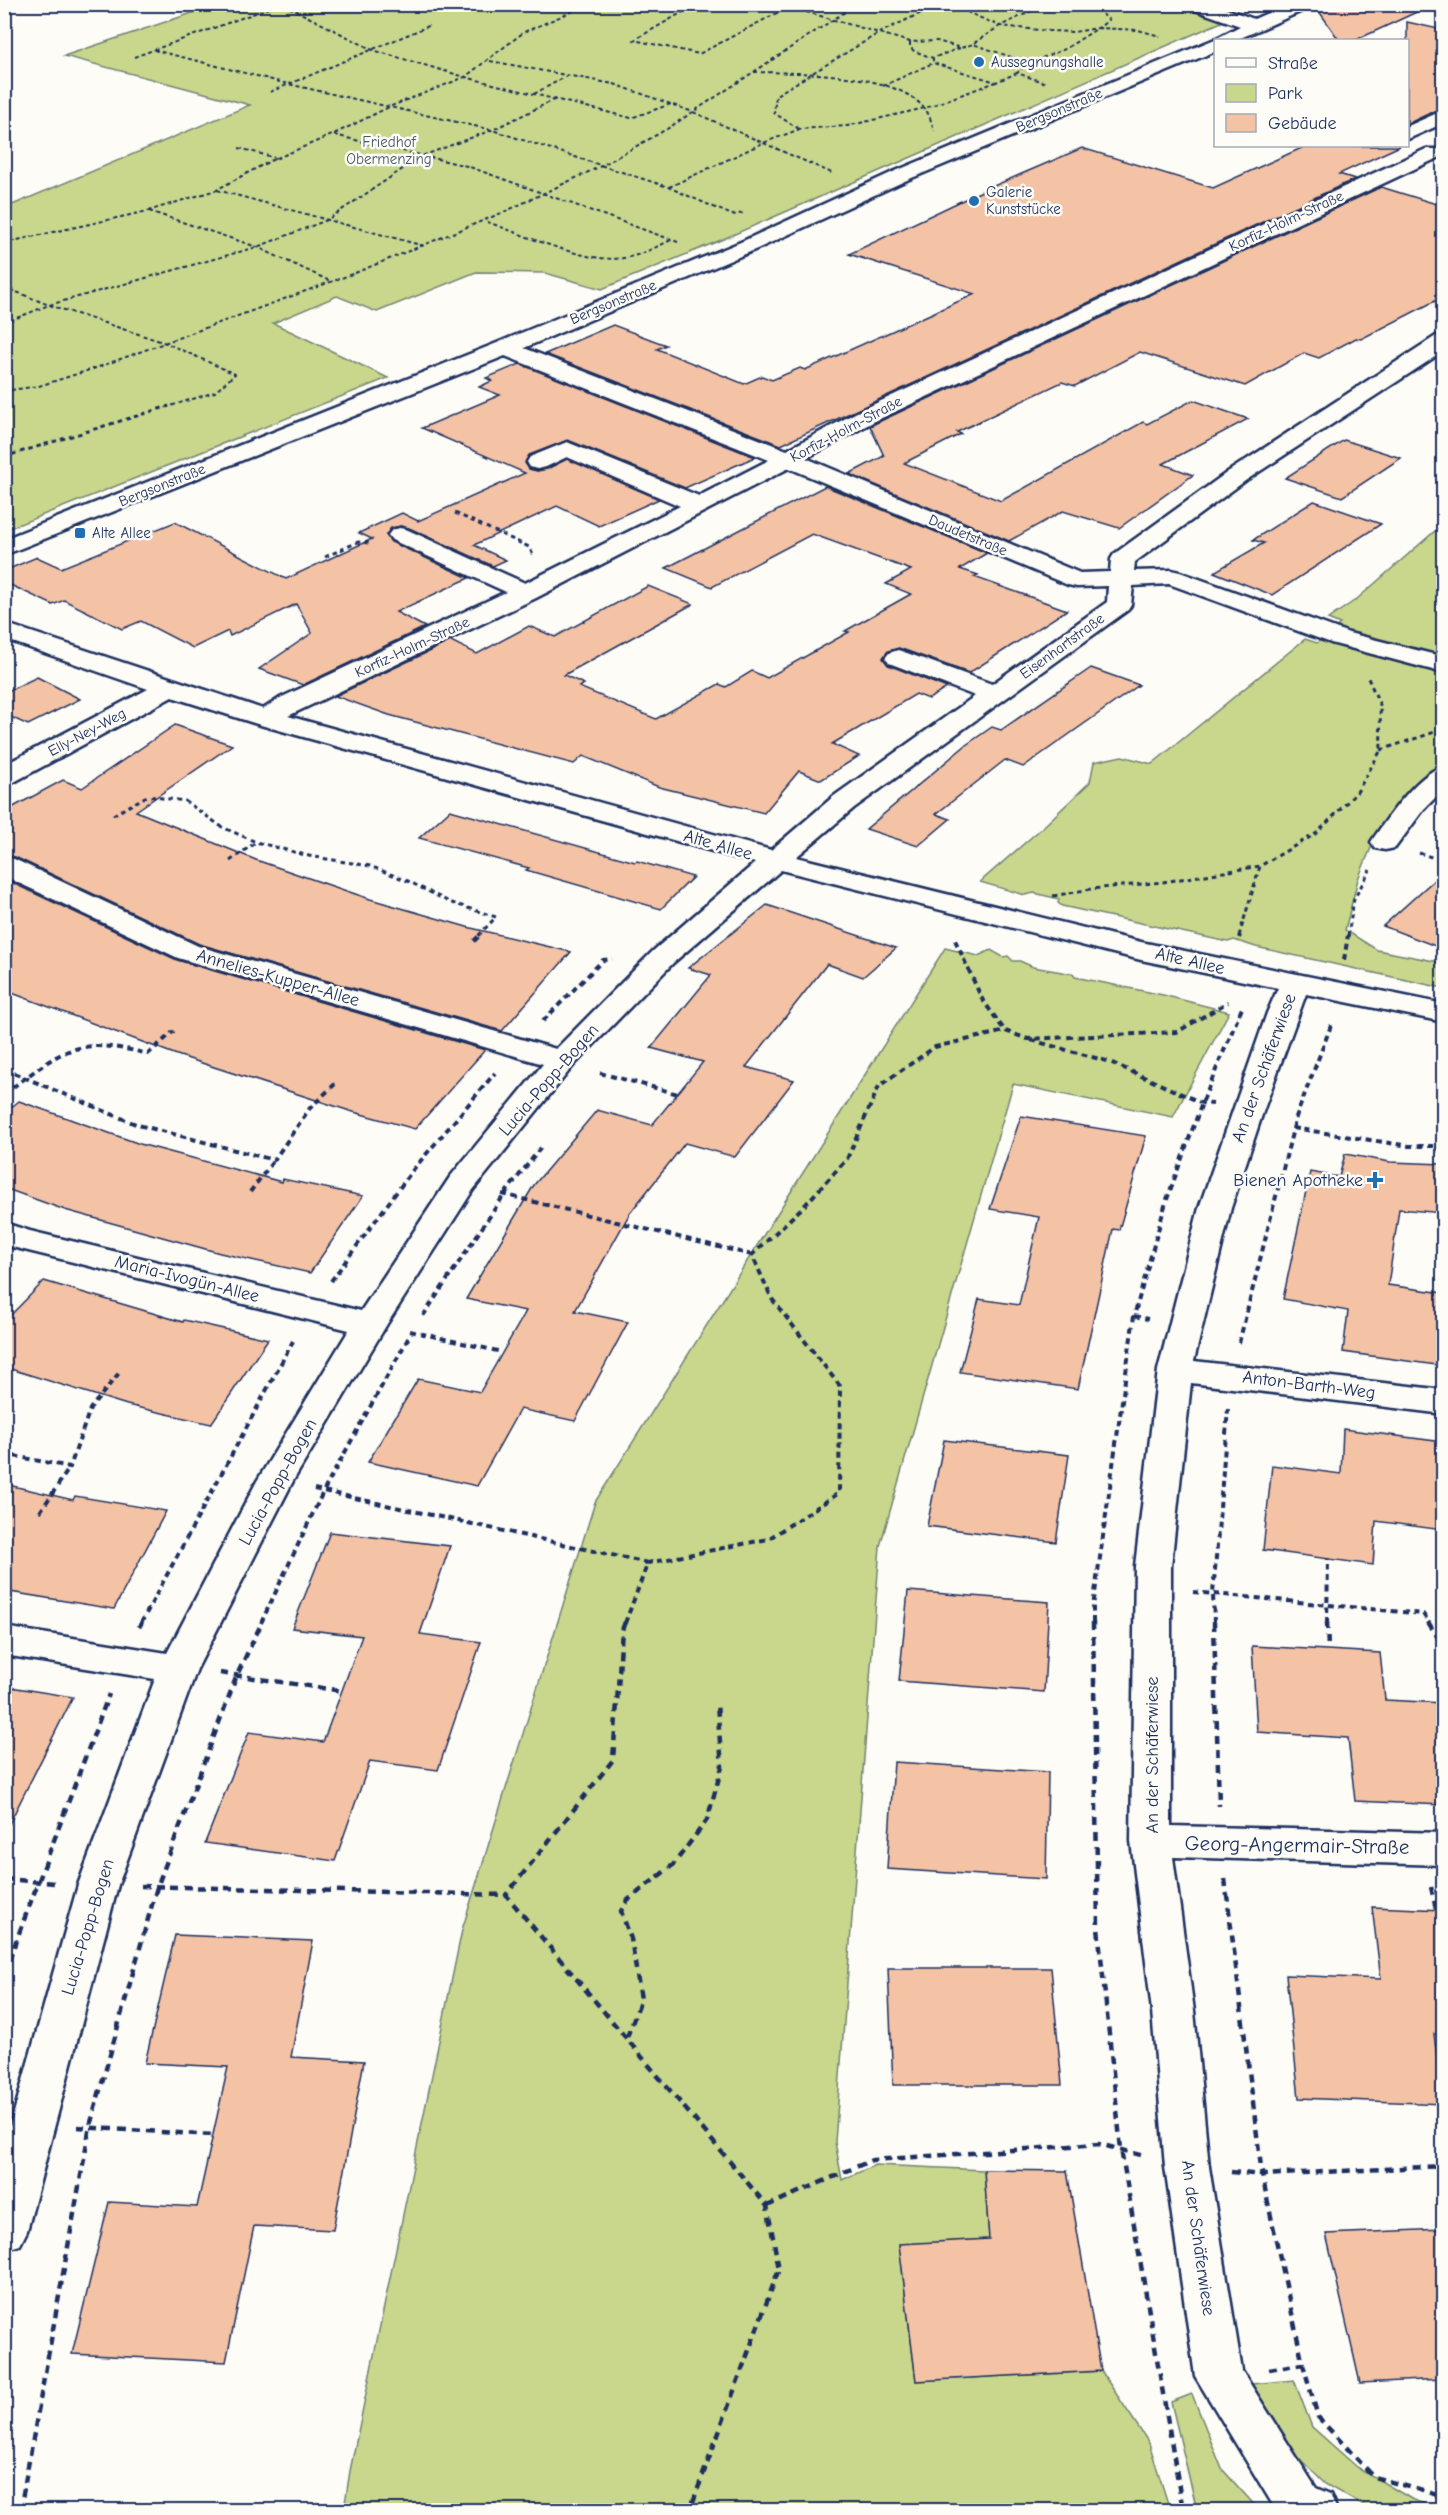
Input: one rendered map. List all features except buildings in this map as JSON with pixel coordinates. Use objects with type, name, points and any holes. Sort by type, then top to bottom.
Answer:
[{"type":"street","points":[[1195,4],[1236,37]]},
{"type":"street","name":"Bergsonstraße","points":[[1236,37],[1303,4]]},
{"type":"street","name":"Bergsonstraße","points":[[4,548],[505,348],[750,245],[900,176],[1214,46]]},
{"type":"street","points":[[1409,134],[1443,115]]},
{"type":"street","points":[[1409,136],[1438,157]]},
{"type":"street","name":"Korfiz-Holm-Straße","points":[[266,718],[289,704],[536,588],[865,417],[988,358],[1438,157]]},
{"type":"street","name":"Eisenhartstraße","points":[[774,860],[843,802],[1119,605],[1123,559],[1237,476],[1443,341]]},
{"type":"street","name":"Daudetstraße","points":[[505,348],[788,459],[1077,580],[1171,577],[1340,638],[1443,665]]},
{"type":"street","points":[[538,462],[567,449],[699,505]]},
{"type":"street","points":[[400,535],[536,588]]},
{"type":"street","name":"Alte Allee","points":[[4,630],[170,688],[266,718],[774,860],[1141,951],[1443,1013]]},
{"type":"street","points":[[898,658],[994,694]]},
{"type":"street","name":"Elly-Ney-Weg","points":[[4,776],[170,688]]},
{"type":"street","points":[[1385,842],[1414,803],[1443,774]]},
{"type":"street","name":"Lucia-Popp-Bogen","points":[[4,2231],[18,2128],[98,1885],[178,1669],[275,1481],[370,1324],[461,1184],[562,1060],[663,957],[774,860]]},
{"type":"street","name":"Annelies-Kupper-Allee","points":[[4,865],[188,952],[562,1060]]},
{"type":"street","name":"An der Schäferwiese","points":[[1295,984],[1282,1013],[1248,1109],[1209,1228],[1175,1370],[1153,1588],[1151,1841],[1173,2011],[1187,2167],[1219,2376],[1299,2504],[1313,2511]]},
{"type":"street","name":"Maria-Ivogün-Allee","points":[[4,1233],[20,1239],[370,1324]]},
{"type":"street","name":"Anton-Barth-Weg","points":[[1175,1370],[1443,1402]]},
{"type":"street","points":[[4,1641],[178,1669]]},
{"type":"street","name":"Georg-Angermair-Straße","points":[[1151,1841],[1443,1849]]},
{"type":"path","points":[[134,57],[281,4],[373,50],[465,77],[632,118],[671,104]]},
{"type":"path","points":[[4,243],[148,211],[216,190],[277,158],[332,135],[389,107],[465,77],[489,61],[524,32],[590,4]]},
{"type":"path","points":[[697,4],[634,40],[699,54],[794,4]]},
{"type":"path","points":[[779,4],[910,42],[937,41],[961,48]]},
{"type":"path","points":[[4,391],[18,391],[51,383],[166,343],[425,247],[486,222],[601,166],[693,112],[857,4]]},
{"type":"path","points":[[800,129],[774,113],[776,95],[809,73],[879,33],[940,4]]},
{"type":"path","points":[[965,4],[969,13],[1000,26],[1074,32],[1098,28],[1138,30],[1166,37]]},
{"type":"path","points":[[910,42],[910,47],[914,51],[933,58],[973,44],[1000,26],[1046,4]]},
{"type":"path","points":[[668,187],[763,143],[800,129],[847,126],[925,108],[1017,73],[1029,63],[1053,56],[1082,41],[1109,20],[1091,4]]},
{"type":"path","points":[[270,92],[431,26]]},
{"type":"path","points":[[973,44],[1029,63]]},
{"type":"path","points":[[154,50],[288,84],[492,130],[668,187],[732,214]]},
{"type":"path","points":[[933,58],[933,63]]},
{"type":"path","points":[[489,61],[614,84],[693,112],[838,176]]},
{"type":"path","points":[[883,86],[933,63],[996,82]]},
{"type":"path","points":[[753,72],[809,73],[847,78],[907,94],[925,108],[936,134]]},
{"type":"path","points":[[1017,73],[1054,86]]},
{"type":"path","points":[[534,94],[567,76]]},
{"type":"path","points":[[4,323],[49,304],[257,247],[327,220],[422,156],[492,130],[556,99]]},
{"type":"path","points":[[332,135],[467,166],[681,243]]},
{"type":"path","points":[[239,148],[277,158]]},
{"type":"path","points":[[216,190],[425,247]]},
{"type":"path","points":[[148,211],[257,247],[332,282]]},
{"type":"path","points":[[486,222],[586,254],[617,259],[637,255],[671,240]]},
{"type":"path","points":[[4,287],[166,343],[235,374],[215,392],[4,457]]},
{"type":"path","points":[[455,513],[529,547],[534,559],[525,569],[536,588]]},
{"type":"path","points":[[1052,896],[1091,889],[1163,882],[1260,866],[1317,833],[1357,792],[1381,750],[1380,705],[1366,672],[1340,638]]},
{"type":"path","points":[[1381,750],[1443,729]]},
{"type":"path","points":[[113,815],[147,796],[185,801],[222,827],[256,842],[309,856],[370,866],[408,881],[449,902],[496,917],[474,941]]},
{"type":"path","points":[[230,861],[256,842]]},
{"type":"path","points":[[1342,970],[1354,899],[1385,842],[1443,861]]},
{"type":"path","points":[[1237,948],[1260,866]]},
{"type":"path","points":[[955,940],[982,999],[1005,1031]]},
{"type":"path","points":[[1028,1039],[1177,1032],[1228,1001]]},
{"type":"path","points":[[1332,1023],[1293,1128],[1231,1376],[1212,1594],[1220,1843],[1262,2175],[1303,2364],[1318,2417],[1374,2477],[1443,2497]]},
{"type":"path","points":[[4,1094],[57,1055],[92,1046],[121,1047],[148,1054],[174,1031]]},
{"type":"path","points":[[752,1255],[805,1205],[847,1159],[879,1086],[935,1047],[1005,1031],[1110,1062],[1202,1103],[1248,1109]]},
{"type":"path","points":[[591,1082],[606,1064]]},
{"type":"path","points":[[4,1069],[138,1125],[274,1160]]},
{"type":"path","points":[[598,1072],[678,1094]]},
{"type":"path","points":[[250,1192],[310,1108],[335,1084]]},
{"type":"path","points":[[1293,1128],[1381,1143],[1409,1146],[1443,1145]]},
{"type":"path","points":[[20,2511],[90,2126],[157,1887],[237,1675],[323,1491],[413,1331],[504,1195],[548,1138]]},
{"type":"path","points":[[1437,1146],[1443,1158]]},
{"type":"path","points":[[504,1195],[752,1255]]},
{"type":"path","points":[[323,1491],[648,1563],[768,1539],[839,1493],[840,1386],[772,1299],[752,1255]]},
{"type":"path","points":[[413,1331],[502,1352]]},
{"type":"path","points":[[40,1512],[70,1467],[90,1409],[119,1373]]},
{"type":"path","points":[[4,1454],[70,1467]]},
{"type":"path","points":[[1328,1558],[1326,1605],[1328,1650]]},
{"type":"path","points":[[506,1895],[613,1760],[622,1630],[648,1563]]},
{"type":"path","points":[[1153,1588],[1423,1614],[1443,1647]]},
{"type":"path","points":[[237,1675],[342,1692]]},
{"type":"path","points":[[626,2038],[641,1999],[631,1939],[621,1911],[628,1900],[673,1865],[707,1820],[722,1767],[717,1704]]},
{"type":"path","points":[[4,1879],[157,1887],[506,1895],[766,2206],[779,2269],[690,2511]]},
{"type":"path","points":[[90,2126],[213,2135]]},
{"type":"path","points":[[766,2206],[872,2160],[1099,2144],[1187,2167],[1262,2175],[1443,2166]]},
{"type":"green space","name":"Friedhof Obermenzing","points":[[219,4],[408,4],[445,11],[461,4],[1181,4],[1226,20],[721,240],[602,289],[545,273],[476,272],[377,312],[337,296],[273,323],[388,378],[5,530],[5,208],[250,105],[64,56]]},
{"type":"green space","points":[[1443,524],[1443,763],[1433,779],[1373,843],[1358,879],[1345,930],[1377,950],[1434,961],[1443,966],[1443,988],[1256,947],[1234,940],[1228,942],[1062,906],[1058,903],[1059,899],[1034,893],[1025,895],[980,882],[1090,782],[1094,762],[1122,756],[1152,764],[1305,639],[1317,643],[1340,624],[1328,619],[1357,599]]},
{"type":"green space","points":[[945,948],[978,956],[991,950],[1003,957],[1008,956],[1013,961],[1020,961],[1033,967],[1073,974],[1075,977],[1163,995],[1229,1012],[1173,1117],[1013,1084],[880,1546],[835,2142],[842,2180],[875,2165],[984,2170],[989,2239],[899,2245],[916,2381],[1101,2371],[1149,2443],[1170,2510],[344,2510],[350,2471],[462,1930],[595,1502]]},
{"type":"green space","points":[[1294,2380],[1312,2427],[1357,2467],[1413,2500],[1443,2510],[1371,2510],[1325,2484],[1280,2439],[1252,2384]]},
{"type":"green space","points":[[1192,2394],[1222,2469],[1259,2510],[1197,2510],[1171,2402]]},
{"type":"place","name":"Aussegnungshalle","points":[[979,62]]},
{"type":"place","name":"Galerie Kunststücke","points":[[974,201]]},
{"type":"place","name":"Alte Allee","points":[[80,533]]},
{"type":"place","name":"Bienen Apotheke","points":[[1375,1180]]}]
